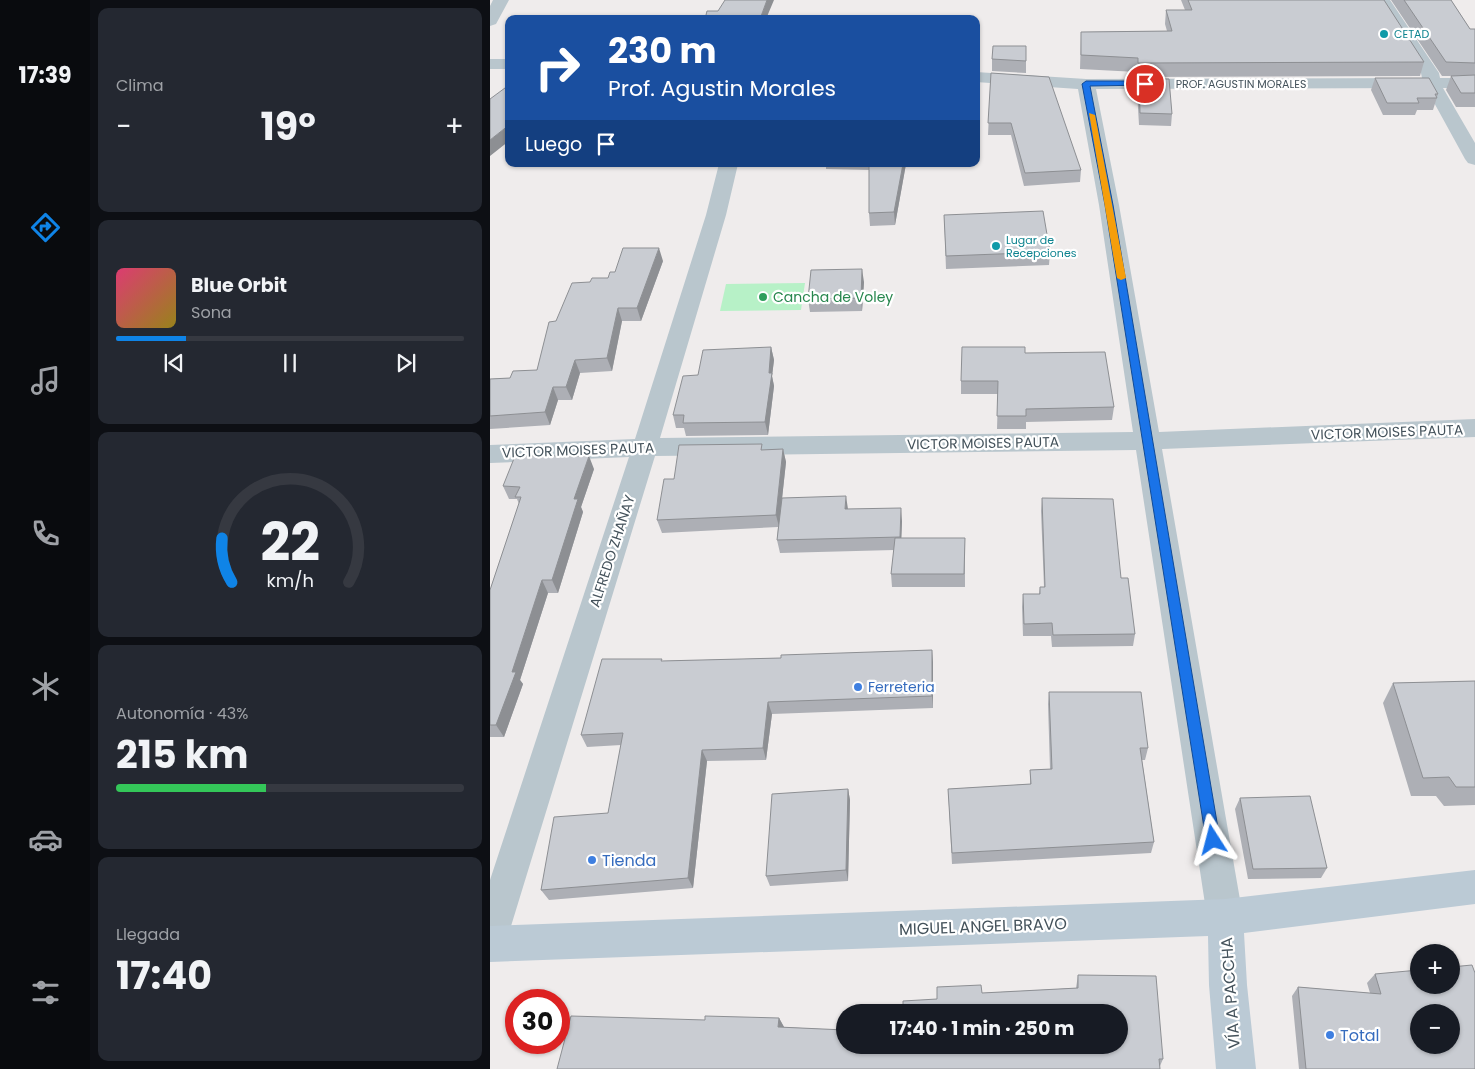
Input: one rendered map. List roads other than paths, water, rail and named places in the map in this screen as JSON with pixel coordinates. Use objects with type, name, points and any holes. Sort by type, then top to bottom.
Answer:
[{"type":"main road","name":"MIGUEL ANGEL BRAVO","points":[[490,944],[1225,917],[1475,887]]},
{"type":"main road","name":"VÍA A PACCHA","points":[[1225,917],[1228,986],[1236,1069]]},
{"type":"street","points":[[490,21],[501,0]]},
{"type":"street","points":[[1382,0],[1430,73],[1432,84],[1475,159]]},
{"type":"street","points":[[490,64],[505,64]]},
{"type":"street","name":"PROF. AGUSTIN MORALES","points":[[980,77],[1086,84],[1475,84]]},
{"type":"street","points":[[1086,84],[1109,205],[1225,917]]},
{"type":"street","name":"ALFREDO ZHAÑAY","points":[[490,936],[645,446],[716,215],[727,167]]},
{"type":"street","name":"VICTOR MOISES PAUTA","points":[[490,454],[645,446],[1148,441],[1475,428]]},
{"type":"place","name":"CETAD","points":[[1384,34]]},
{"type":"place","name":"Lugar de Recepciones","points":[[996,246]]},
{"type":"place","name":"Cancha de Voley","points":[[763,297]]},
{"type":"place","name":"Ferreteria","points":[[858,687]]},
{"type":"place","name":"Tienda","points":[[592,860]]},
{"type":"place","name":"Total","points":[[1330,1035]]}]
